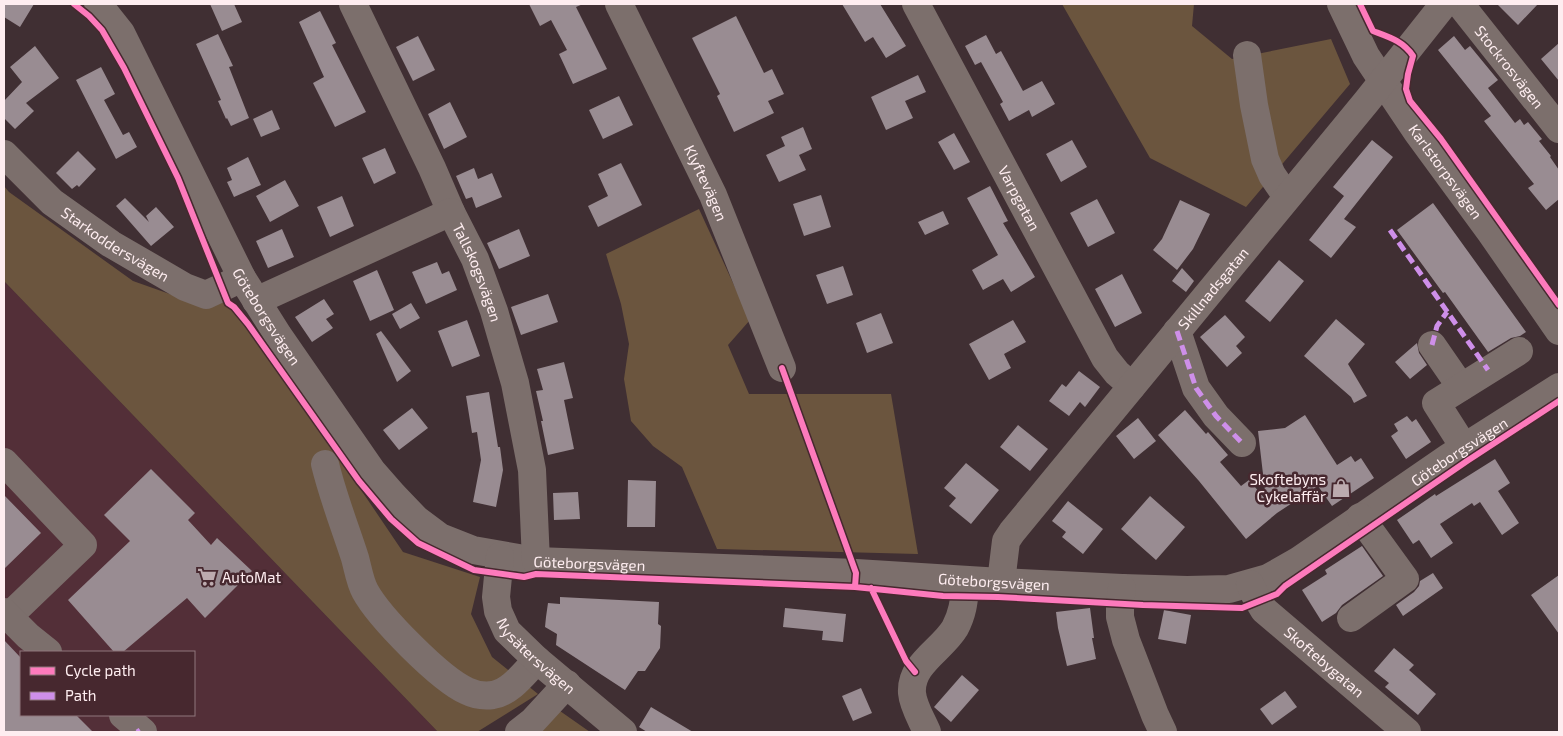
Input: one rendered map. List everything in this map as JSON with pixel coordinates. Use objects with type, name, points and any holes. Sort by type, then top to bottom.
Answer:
[{"type":"street","name":"Göteborgsvägen","points":[[98,4],[121,32],[249,290],[372,471],[416,519],[440,537],[473,550],[536,561],[856,573],[1122,588],[1229,589],[1268,578],[1298,561],[1464,447],[1559,387]]},
{"type":"street","name":"Tallskogsvägen","points":[[353,4],[475,259],[494,311],[515,383],[532,470],[536,561]]},
{"type":"street","name":"Klyftevägen","points":[[619,4],[714,195],[782,368]]},
{"type":"street","name":"Varpgatan","points":[[916,4],[1106,358],[1132,386]]},
{"type":"street","name":"Karlstorpsvägen","points":[[1341,4],[1366,56],[1417,132],[1559,331]]},
{"type":"street","name":"Skillnadsgatan","points":[[1002,582],[1006,541],[1009,536],[1383,81],[1444,4]]},
{"type":"street","name":"Stockrosvägen","points":[[1460,4],[1559,129]]},
{"type":"street","points":[[1247,55],[1264,160],[1287,197]]},
{"type":"street","name":"Starkoddersvägen","points":[[4,154],[52,202],[111,244],[185,287],[206,295],[249,290],[451,212]]},
{"type":"street","points":[[1177,331],[1196,388],[1216,416],[1242,443]]},
{"type":"street","points":[[1432,345],[1462,387]]},
{"type":"street","points":[[1464,447],[1436,404],[1519,351]]},
{"type":"street","points":[[4,462],[83,545],[6,614],[47,651]]},
{"type":"street","points":[[325,464],[364,590],[410,645],[450,680],[467,691],[480,695],[495,695],[508,689],[537,660]]},
{"type":"street","points":[[1351,618],[1405,578],[1360,517]]},
{"type":"street","name":"Nysätersvägen","points":[[500,556],[496,597],[498,611],[507,631],[537,660],[623,732]]},
{"type":"street","points":[[927,732],[912,695],[915,672],[954,629],[963,610],[966,580]]},
{"type":"street","name":"Skoftebygatan","points":[[1250,584],[1264,610],[1407,732]]},
{"type":"street","points":[[1122,588],[1120,617],[1126,640],[1163,732]]},
{"type":"street","points":[[519,732],[533,721],[567,684]]},
{"type":"street","points":[[124,716],[142,732]]},
{"type":"shaded area","points":[[1062,4],[1194,4],[1192,26],[1232,59],[1331,39],[1350,84],[1246,207],[1150,158]]},
{"type":"shaded area","points":[[4,186],[9,192],[133,281],[198,304],[234,302],[403,552],[480,577],[471,614],[492,657],[538,694],[477,732],[438,732],[4,281]]},
{"type":"shaded area","points":[[699,209],[750,320],[728,345],[749,394],[891,394],[918,554],[717,549],[682,467],[653,446],[631,421],[624,379],[629,344],[621,304],[606,254]]},
{"type":"shaded area","points":[[4,281],[438,732],[4,732]]},
{"type":"shaded area","points":[[560,711],[590,732],[539,732]]},
{"type":"building","points":[[4,4],[34,4],[20,27],[4,17]]},
{"type":"building","points":[[210,4],[234,4],[242,22],[222,31]]},
{"type":"building","points":[[529,4],[583,4],[576,7],[607,69],[573,84],[559,54],[567,50],[551,20],[540,26]]},
{"type":"building","points":[[842,4],[880,4],[906,46],[886,58],[873,37],[865,42]]},
{"type":"building","points":[[1497,4],[1538,4],[1518,25]]},
{"type":"building","points":[[320,11],[336,43],[332,45],[366,112],[335,127],[313,83],[324,77],[299,22]]},
{"type":"building","points":[[736,16],[764,73],[772,69],[784,94],[768,101],[774,113],[734,132],[717,96],[720,94],[692,38]]},
{"type":"building","points":[[218,34],[233,66],[229,67],[249,118],[231,126],[218,101],[221,100],[196,44]]},
{"type":"building","points":[[986,35],[996,54],[1001,51],[1023,91],[1042,81],[1055,104],[1032,117],[1029,110],[1009,121],[1000,104],[1003,102],[981,62],[975,65],[965,46]]},
{"type":"building","points":[[418,36],[435,70],[413,81],[396,47]]},
{"type":"building","points":[[1454,36],[1465,50],[1470,46],[1498,80],[1488,88],[1515,123],[1520,119],[1524,125],[1528,122],[1542,139],[1539,141],[1559,170],[1559,199],[1546,210],[1528,188],[1534,184],[1484,121],[1491,116],[1438,50]]},
{"type":"building","points":[[1559,43],[1559,81],[1541,59]]},
{"type":"building","points":[[35,46],[59,78],[26,103],[34,111],[15,129],[4,118],[4,101],[22,82],[10,67]]},
{"type":"building","points":[[101,67],[115,94],[104,100],[123,135],[129,132],[137,147],[116,159],[76,80]]},
{"type":"building","points":[[918,75],[926,92],[905,101],[913,118],[886,130],[871,97]]},
{"type":"building","points":[[619,96],[633,125],[603,139],[589,110]]},
{"type":"building","points":[[450,102],[467,137],[444,149],[428,114]]},
{"type":"building","points":[[272,110],[280,129],[261,137],[253,119]]},
{"type":"building","points":[[803,127],[812,149],[799,155],[806,170],[779,182],[766,155],[785,146],[781,137]]},
{"type":"building","points":[[954,133],[970,162],[954,170],[938,142]]},
{"type":"building","points":[[1072,140],[1087,167],[1061,182],[1046,154]]},
{"type":"building","points":[[1372,140],[1393,157],[1344,219],[1356,227],[1331,258],[1309,240],[1344,196],[1333,187]]},
{"type":"building","points":[[385,148],[396,173],[374,184],[362,158]]},
{"type":"building","points":[[78,151],[96,169],[79,187],[77,185],[72,189],[56,173]]},
{"type":"building","points":[[248,157],[261,185],[234,197],[227,182],[232,180],[227,168]]},
{"type":"building","points":[[621,163],[642,205],[598,227],[588,206],[608,196],[598,174]]},
{"type":"building","points":[[474,168],[478,179],[492,173],[502,197],[476,208],[472,197],[466,199],[456,176]]},
{"type":"building","points":[[285,180],[299,206],[270,222],[256,196]]},
{"type":"building","points":[[990,186],[1008,221],[1003,223],[1035,277],[1011,292],[1003,279],[983,290],[972,270],[998,255],[967,198]]},
{"type":"building","points":[[821,195],[831,227],[804,236],[793,204]]},
{"type":"building","points":[[342,196],[354,226],[330,237],[317,207]]},
{"type":"building","points":[[125,198],[149,222],[146,216],[156,207],[174,227],[151,246],[116,206]]},
{"type":"building","points":[[1097,199],[1115,233],[1088,247],[1070,213]]},
{"type":"building","points":[[1180,200],[1210,214],[1193,249],[1177,270],[1153,250],[1162,239]]},
{"type":"building","points":[[1433,203],[1526,332],[1511,338],[1488,352],[1397,230]]},
{"type":"building","points":[[943,211],[949,224],[925,235],[918,222]]},
{"type":"building","points":[[282,229],[294,257],[268,268],[256,241]]},
{"type":"building","points":[[519,229],[530,256],[499,269],[487,243]]},
{"type":"building","points":[[1279,260],[1304,281],[1270,322],[1245,301]]},
{"type":"building","points":[[437,262],[442,274],[449,271],[457,290],[426,304],[412,272]]},
{"type":"building","points":[[843,266],[853,295],[827,304],[816,275]]},
{"type":"building","points":[[1182,268],[1194,281],[1186,292],[1172,281]]},
{"type":"building","points":[[377,270],[394,310],[370,321],[353,281]]},
{"type":"building","points":[[1122,274],[1142,313],[1115,327],[1095,289]]},
{"type":"building","points":[[548,294],[558,322],[521,335],[511,307]]},
{"type":"building","points":[[324,299],[334,314],[326,319],[333,328],[312,342],[295,317]]},
{"type":"building","points":[[411,303],[420,318],[400,329],[392,314]]},
{"type":"building","points":[[881,313],[893,343],[867,353],[856,323]]},
{"type":"building","points":[[1225,315],[1245,337],[1236,346],[1242,353],[1227,367],[1200,337]]},
{"type":"building","points":[[1336,319],[1365,344],[1348,364],[1367,396],[1354,403],[1351,397],[1304,356]]},
{"type":"building","points":[[467,320],[480,356],[452,367],[438,331]]},
{"type":"building","points":[[1013,320],[1026,342],[1004,354],[1011,368],[989,380],[969,344]]},
{"type":"building","points":[[381,331],[411,371],[397,382],[376,334]]},
{"type":"building","points":[[1417,343],[1419,353],[1427,365],[1410,379],[1395,362]]},
{"type":"building","points":[[564,362],[573,398],[564,400],[574,449],[548,455],[536,391],[543,390],[537,369]]},
{"type":"building","points":[[1079,371],[1100,387],[1085,407],[1080,402],[1069,416],[1049,401],[1062,384],[1066,387]]},
{"type":"building","points":[[489,392],[503,470],[496,507],[473,502],[481,460],[477,432],[472,433],[466,396]]},
{"type":"building","points":[[412,408],[428,428],[399,450],[383,430]]},
{"type":"building","points":[[1185,410],[1228,455],[1220,462],[1241,486],[1249,480],[1266,500],[1258,431],[1285,428],[1305,415],[1337,465],[1351,456],[1355,462],[1361,458],[1374,478],[1332,506],[1318,486],[1277,513],[1246,539],[1199,481],[1158,435]]},
{"type":"building","points":[[1407,416],[1412,422],[1416,419],[1431,442],[1406,459],[1391,436],[1398,431],[1394,424]]},
{"type":"building","points":[[1138,418],[1156,441],[1134,459],[1116,436]]},
{"type":"building","points":[[1018,425],[1048,449],[1030,471],[1000,447]]},
{"type":"building","points":[[1495,459],[1510,483],[1498,491],[1519,523],[1502,535],[1480,502],[1474,506],[1472,503],[1440,524],[1453,543],[1431,558],[1419,540],[1413,544],[1397,520],[1435,494],[1436,496]]},
{"type":"building","points":[[966,463],[999,490],[971,524],[949,506],[956,498],[944,488]]},
{"type":"building","points":[[151,469],[195,513],[188,520],[211,545],[217,538],[252,571],[205,618],[187,598],[124,651],[113,651],[68,600],[130,541],[104,515]]},
{"type":"building","points":[[628,480],[656,481],[655,527],[627,527]]},
{"type":"building","points":[[578,492],[580,519],[554,520],[553,493]]},
{"type":"building","points":[[4,495],[41,533],[4,569]]},
{"type":"building","points":[[1150,496],[1185,527],[1156,560],[1121,529]]},
{"type":"building","points":[[1068,501],[1103,529],[1083,554],[1062,537],[1066,532],[1052,521]]},
{"type":"building","points":[[1362,546],[1383,576],[1342,605],[1336,613],[1322,622],[1302,590],[1327,574],[1325,570]]},
{"type":"building","points":[[1433,573],[1443,588],[1403,616],[1396,605],[1414,592],[1419,586],[1420,581]]},
{"type":"building","points":[[1559,575],[1559,634],[1531,595]]},
{"type":"building","points":[[560,597],[659,602],[660,648],[645,671],[638,671],[625,690],[556,645],[557,634],[545,627],[548,603],[560,604]]},
{"type":"building","points":[[785,608],[846,614],[843,642],[822,640],[823,631],[783,627]]},
{"type":"building","points":[[1090,608],[1094,638],[1092,638],[1096,659],[1067,666],[1056,612]]},
{"type":"building","points":[[1164,610],[1191,615],[1186,644],[1158,639]]},
{"type":"building","points":[[4,640],[20,657],[20,716],[77,716],[93,732],[4,732]]},
{"type":"building","points":[[1394,648],[1414,665],[1409,670],[1436,694],[1418,715],[1385,687],[1389,683],[1374,671]]},
{"type":"building","points":[[962,675],[979,690],[951,722],[934,707]]},
{"type":"building","points":[[861,688],[872,713],[853,721],[842,696]]},
{"type":"building","points":[[1285,691],[1297,707],[1272,725],[1260,709]]},
{"type":"building","points":[[651,707],[693,732],[647,732],[639,727]]},
{"type":"marked path","points":[[1390,230],[1488,370]]},
{"type":"marked path","points":[[1432,345],[1437,326],[1447,312]]},
{"type":"marked path","points":[[1177,331],[1196,388],[1216,416],[1242,443]]},
{"type":"cycle path","points":[[74,4],[102,30],[124,68],[178,178],[228,303],[234,307],[248,324],[359,481],[391,519],[418,543],[474,570],[524,577],[536,574],[855,587],[943,596],[1242,608],[1277,594],[1285,586],[1467,461],[1559,401]]},
{"type":"cycle path","points":[[1360,4],[1373,31],[1400,43],[1413,56],[1406,89],[1410,101],[1441,139],[1559,305]]},
{"type":"cycle path","points":[[782,368],[856,573],[855,587]]},
{"type":"cycle path","points":[[871,588],[906,661],[915,672]]},
{"type":"place","name":"Skoftebyns Cykelaffär","points":[[1341,488]]},
{"type":"place","name":"AutoMat","points":[[207,577]]}]
